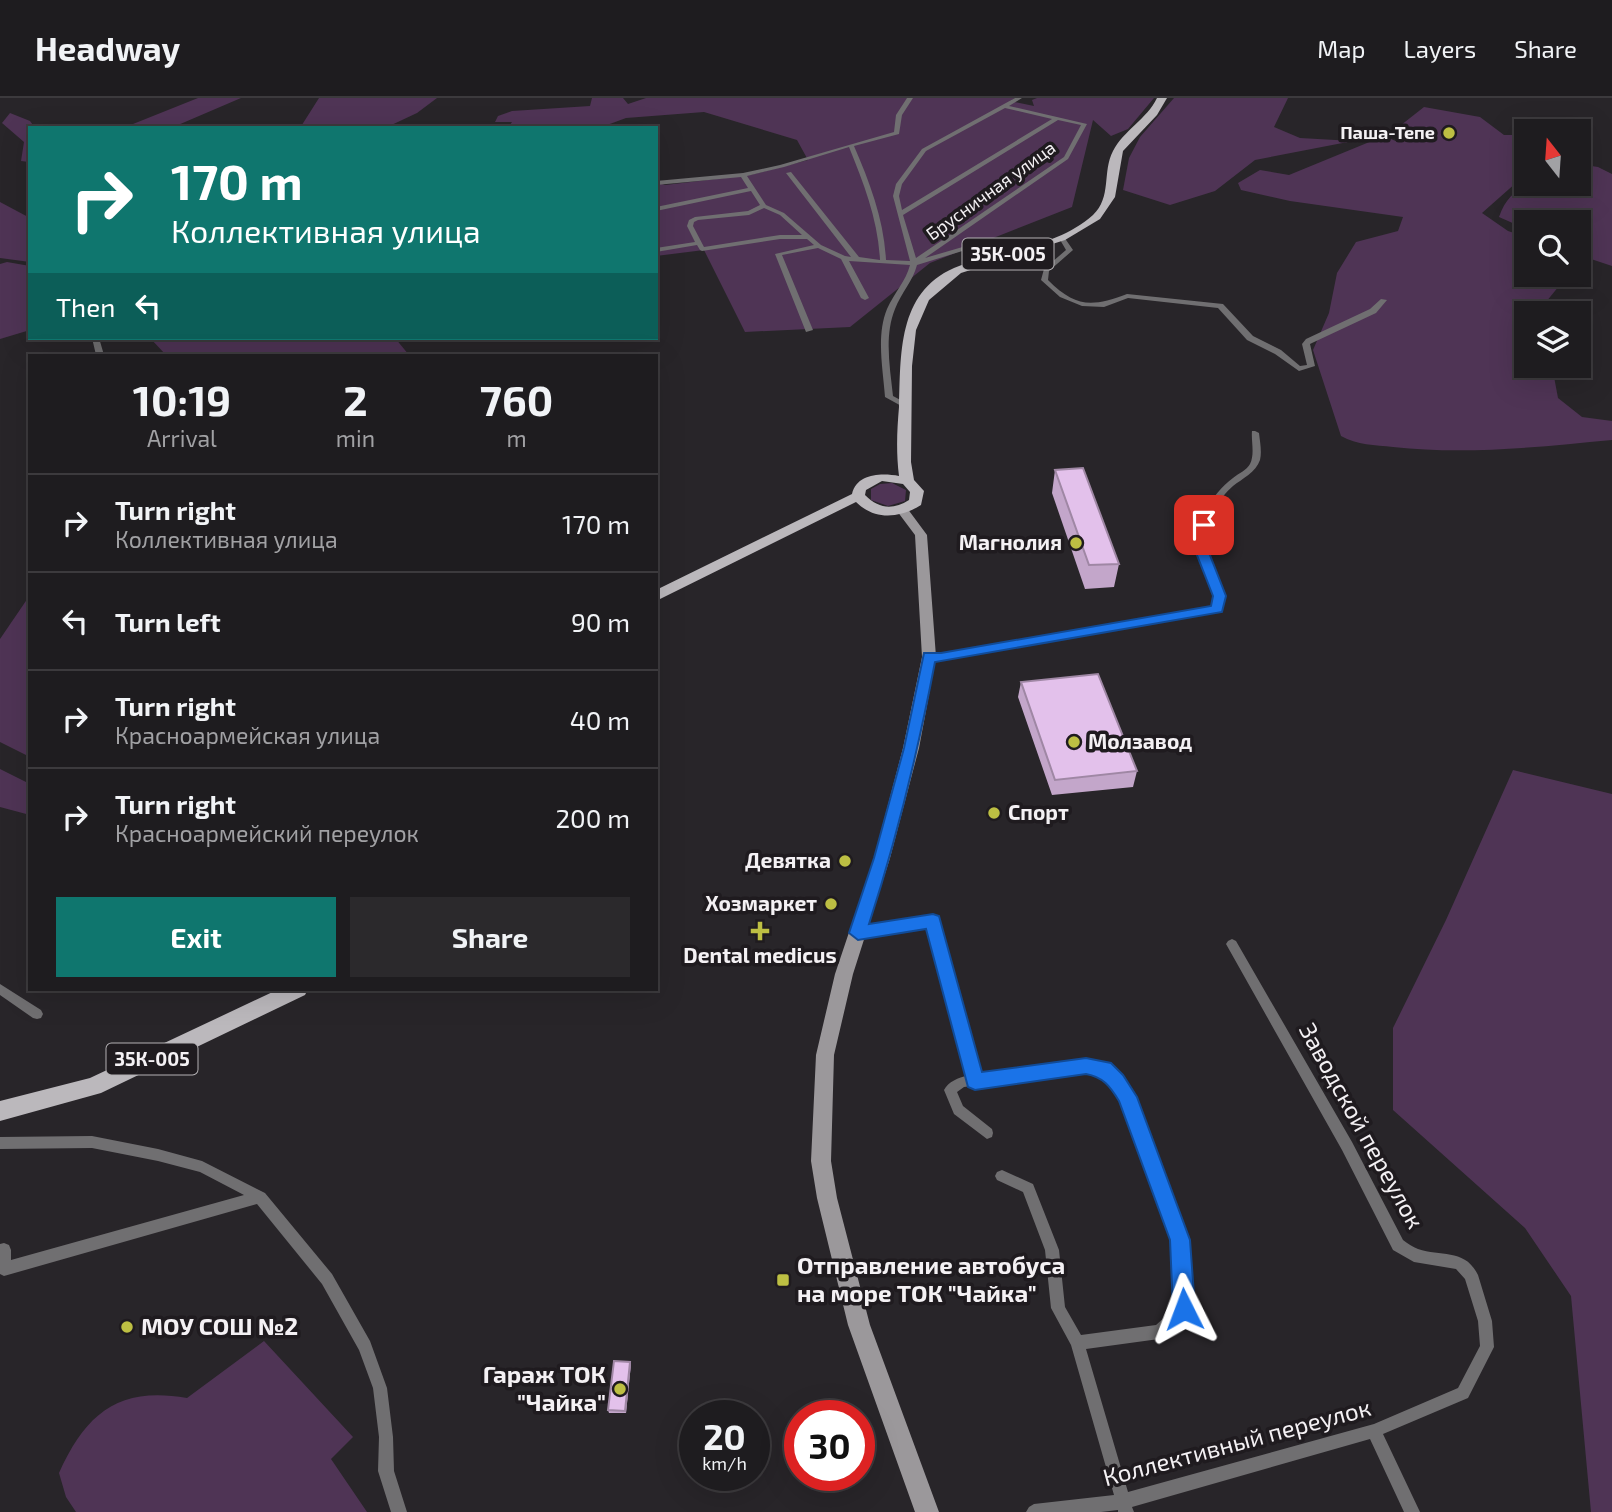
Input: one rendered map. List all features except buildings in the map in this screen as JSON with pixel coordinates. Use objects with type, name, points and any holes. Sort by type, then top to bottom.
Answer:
[{"type":"main road","name":"35К-005","points":[[903,511],[916,502],[917,491],[907,481],[901,448],[905,406],[905,342],[910,325],[929,292],[957,271],[1062,238],[1097,217],[1111,193],[1119,149],[1159,107],[1162,98]]},
{"type":"main road","points":[[658,595],[858,496],[860,488],[880,477],[901,448]]},
{"type":"main road","points":[[880,477],[907,481]]},
{"type":"main road","points":[[858,496],[866,507],[884,513],[903,511],[921,535],[929,657],[911,748],[882,858],[844,974],[825,1055],[821,1161],[827,1198],[859,1325],[927,1512]]},
{"type":"main road","name":"35К-005","points":[[0,1111],[94,1086],[294,991]]},
{"type":"street","points":[[658,183],[743,175],[897,132],[898,115],[910,98]]},
{"type":"street","points":[[905,406],[890,397],[884,347],[890,312],[906,279],[914,271],[896,196],[899,184],[924,150],[1019,98]]},
{"type":"street","points":[[1004,106],[1056,118]]},
{"type":"street","points":[[900,214],[1056,118]]},
{"type":"street","name":"Брусничная улица","points":[[914,263],[1066,158],[1084,124],[1056,118]]},
{"type":"street","points":[[851,145],[868,182],[870,200],[883,234],[883,262]]},
{"type":"street","points":[[789,173],[857,260]]},
{"type":"street","points":[[743,175],[764,206],[782,214],[819,246],[844,258],[883,262],[928,262],[983,243]]},
{"type":"street","points":[[658,209],[751,189]]},
{"type":"street","points":[[764,206],[749,213],[691,221],[698,243],[702,249],[780,237],[810,237]]},
{"type":"street","points":[[1062,238],[1070,250],[1046,270],[1044,280],[1055,293],[1067,301],[1095,306],[1117,302],[1127,296],[1220,306],[1250,338],[1278,352],[1294,367],[1305,369],[1311,366],[1306,344],[1309,341],[1373,311],[1383,300]]},
{"type":"street","points":[[658,250],[698,243]]},
{"type":"street","points":[[809,330],[778,254],[819,246]]},
{"type":"street","points":[[844,258],[865,298]]},
{"type":"street","points":[[929,657],[941,658],[1217,609],[1220,596],[1201,550],[1204,525],[1219,494],[1247,475],[1257,459],[1255,433]]},
{"type":"street","points":[[858,933],[933,920],[975,1081]]},
{"type":"street","name":"Заводской переулок","points":[[1231,944],[1347,1146],[1398,1245],[1415,1255],[1460,1263],[1471,1275],[1485,1321],[1487,1347],[1463,1393],[1448,1402]]},
{"type":"street","points":[[0,989],[37,1014]]},
{"type":"street","points":[[987,1133],[958,1110],[950,1090],[962,1082],[1086,1066],[1104,1069],[1127,1097],[1180,1240],[1184,1309],[1160,1332],[1077,1343]]},
{"type":"street","points":[[0,1143],[92,1142],[158,1155],[202,1167],[260,1196],[332,1287],[365,1346],[380,1388],[386,1437],[386,1471],[399,1512]]},
{"type":"street","points":[[1002,1176],[1028,1188],[1052,1250],[1058,1308],[1077,1343],[1124,1507]]},
{"type":"street","points":[[0,1251],[4,1250],[4,1269],[260,1196]]},
{"type":"street","name":"Коллективный переулок","points":[[1034,1512],[1124,1507],[1374,1431],[1448,1402]]},
{"type":"street","points":[[1374,1431],[1412,1512]]},
{"type":"shaded area","points":[[198,98],[241,98],[176,126],[128,126]]},
{"type":"shaded area","points":[[319,98],[437,98],[417,113],[389,126],[301,126]]},
{"type":"shaded area","points":[[592,98],[623,98],[628,104],[646,98],[1015,98],[1010,101],[1034,106],[1032,100],[1037,98],[1154,98],[1128,129],[1111,136],[1093,120],[1072,207],[930,263],[850,327],[745,332],[704,250],[658,256],[658,183],[665,185],[750,175],[808,160],[797,140],[704,112],[626,118],[604,126],[509,126],[512,122],[495,122],[498,116],[512,111],[590,106]]},
{"type":"shaded area","points":[[1174,98],[1288,98],[1274,127],[1300,138],[1353,141],[1255,160],[1215,191],[1170,205],[1123,190],[1129,158],[1140,137]]},
{"type":"shaded area","points":[[1424,107],[1480,117],[1504,135],[1514,135],[1514,185],[1482,213],[1514,233],[1514,287],[1558,287],[1547,301],[1514,301],[1514,378],[1554,378],[1558,398],[1582,417],[1612,421],[1612,440],[1502,449],[1448,450],[1373,445],[1341,436],[1313,350],[1329,313],[1337,273],[1356,242],[1398,231],[1403,217],[1290,201],[1241,190],[1238,183],[1260,170],[1289,175],[1384,136],[1398,142],[1412,137],[1396,129]]},
{"type":"shaded area","points":[[10,113],[30,121],[34,126],[28,126],[28,162],[21,161],[24,142],[2,123]]},
{"type":"shaded area","points":[[1591,166],[1612,174],[1612,266],[1591,259],[1591,210],[1514,210],[1514,224],[1499,217],[1512,195],[1591,196]]},
{"type":"shaded area","points":[[0,202],[28,217],[28,262],[0,258]]},
{"type":"shaded area","points":[[7,262],[28,266],[28,331],[0,339],[0,264]]},
{"type":"shaded area","points":[[152,340],[397,340],[408,354],[165,354]]},
{"type":"shaded area","points":[[892,483],[906,490],[905,501],[888,506],[871,500],[871,489],[880,484]]},
{"type":"shaded area","points":[[28,598],[28,756],[0,742],[0,639]]},
{"type":"shaded area","points":[[0,769],[28,783],[28,814],[0,807]]},
{"type":"shaded area","points":[[1513,770],[1612,794],[1612,1512],[1591,1512],[1571,1296],[1525,1228],[1393,1110],[1393,1028],[1446,920]]},
{"type":"shaded area","points":[[264,1341],[353,1437],[331,1459],[367,1512],[76,1512],[66,1497],[59,1473],[69,1452],[93,1420],[108,1408],[142,1396],[187,1398]]},
{"type":"place","name":"Паша-Тепе","points":[[1449,133]]},
{"type":"place","name":"Магнолия","points":[[1076,543]]},
{"type":"place","name":"Молзавод","points":[[1074,742]]},
{"type":"place","name":"Спорт","points":[[994,813]]},
{"type":"place","name":"Девятка","points":[[845,861]]},
{"type":"place","name":"Хозмаркет","points":[[831,904]]},
{"type":"place","name":"Dental medicus","points":[[760,931]]},
{"type":"place","name":"Отправление автобуса на море ТОК \"Чайка\"","points":[[783,1280]]},
{"type":"place","name":"МОУ СОШ №2","points":[[127,1327]]},
{"type":"place","name":"Гараж ТОК \"Чайка\"","points":[[620,1389]]},
{"type":"route","points":[[1184,1309],[1180,1240],[1127,1097],[1117,1081],[1104,1069],[1086,1066],[975,1081],[933,920],[858,933],[882,858],[911,748],[929,657],[941,658],[1074,632],[1217,609],[1220,596],[1201,550],[1204,525]]}]
